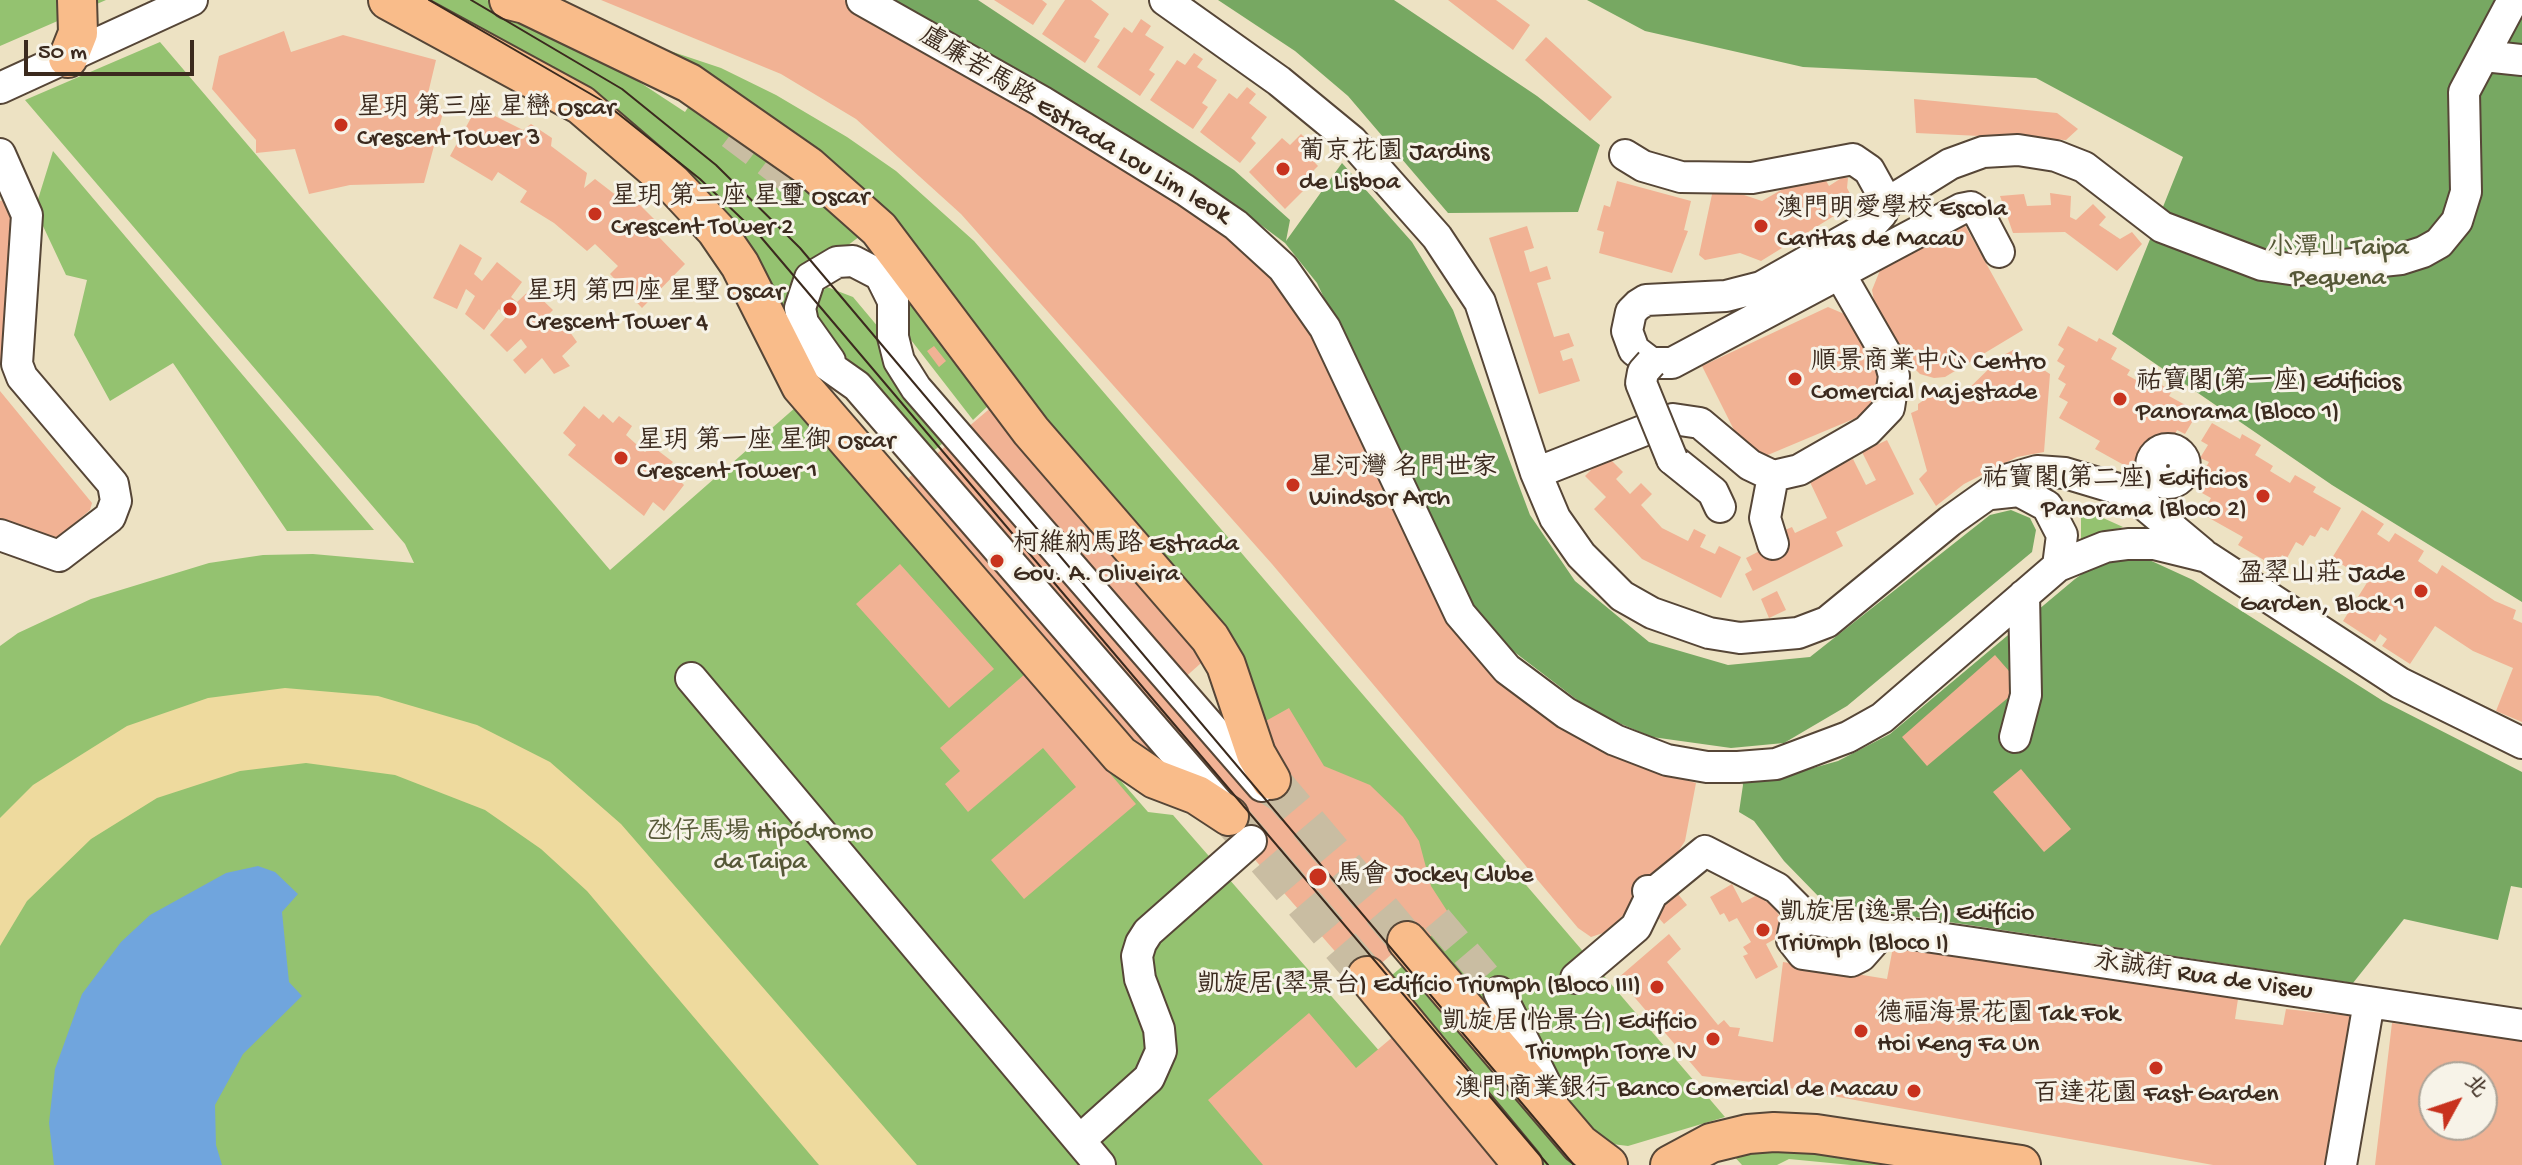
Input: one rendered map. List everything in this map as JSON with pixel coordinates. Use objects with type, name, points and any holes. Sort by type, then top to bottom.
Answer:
[{"type":"main road","points":[[68,58],[78,33],[77,0]]},
{"type":"main road","points":[[388,0],[581,105],[628,142],[716,230],[752,287],[801,386],[1120,755],[1155,779],[1197,795],[1240,829]]},
{"type":"main road","points":[[525,6],[689,83],[739,115],[818,174],[888,240],[1031,431],[1210,638],[1226,665],[1266,783]]},
{"type":"main road","points":[[1407,941],[1566,1128],[1593,1155],[1608,1165]]},
{"type":"main road","points":[[1367,976],[1523,1165]]},
{"type":"main road","points":[[1670,1165],[1711,1143],[1748,1134],[1774,1132],[1816,1134],[2021,1165]]},
{"type":"street","points":[[0,88],[192,0]]},
{"type":"street","name":"盧廉若馬路 Estrada Lou Lim Ieok","points":[[862,0],[1041,101],[1185,190],[1236,225],[1283,268],[1325,328],[1460,614],[1507,669],[1566,713],[1615,740],[1667,760],[1707,767],[1776,764],[1848,737],[1882,718],[2058,566],[2105,547],[2140,544],[2207,557],[2400,683],[2522,743]]},
{"type":"street","points":[[1165,0],[1279,81],[1352,141],[1437,237],[1480,302],[1536,473],[1555,518],[1581,555],[1622,596],[1680,624],[1740,638],[1798,633],[1827,622],[1985,495],[2009,479],[2037,471],[2083,477],[2138,490],[2207,557]]},
{"type":"street","points":[[1999,252],[1978,212],[1966,207],[1672,363],[1651,363],[1634,350],[1627,331],[1631,312],[1646,300],[1726,296],[1761,287],[1871,225],[1884,205],[1950,164],[1983,152],[2018,150],[2056,156],[2084,167],[2162,227],[2262,265],[2297,270],[2401,259],[2439,243],[2457,221],[2466,192],[2464,92],[2513,0]]},
{"type":"street","points":[[525,6],[678,94]]},
{"type":"street","points":[[2484,56],[2522,60]]},
{"type":"street","points":[[0,154],[12,197],[27,215],[17,364],[38,416],[113,484],[115,510],[94,531],[59,556],[0,535]]},
{"type":"street","points":[[1625,155],[1643,166],[1681,177],[1738,178],[1853,159],[1869,170],[1884,197],[1884,205]]},
{"type":"street","points":[[888,240],[893,254],[893,337],[899,361],[916,388],[1266,783]]},
{"type":"street","points":[[833,366],[803,323],[800,308],[810,278],[822,268],[853,261],[880,275],[893,301]]},
{"type":"street","points":[[1536,473],[1673,419],[1700,423],[1761,473],[1773,476],[1799,470],[1867,431],[1889,408],[1894,393],[1890,361],[1841,276]]},
{"type":"street","points":[[777,339],[833,366],[857,386],[1240,829],[1141,943],[1137,956],[1140,979],[1159,1029],[1161,1051],[1149,1078],[1080,1140]]},
{"type":"street","points":[[1651,363],[1643,372],[1641,383],[1672,459],[1713,492],[1720,507]]},
{"type":"street","points":[[1773,476],[1765,518],[1773,544]]},
{"type":"street","points":[[2057,519],[2060,502],[2083,477]]},
{"type":"street","points":[[1985,495],[2002,490],[2019,491],[2047,506],[2057,519],[2062,535],[2058,566]]},
{"type":"street","points":[[2138,490],[2136,512],[2140,544]]},
{"type":"street","points":[[2015,737],[2026,695],[2024,595]]},
{"type":"street","points":[[691,678],[1100,1165]]},
{"type":"street","name":"永誠街 Rua de Viseu","points":[[1576,978],[1636,927],[1650,892],[1705,851],[1777,888],[1808,919],[1794,929],[1794,946],[1806,955],[1856,959],[1884,930],[2522,1025]]},
{"type":"street","points":[[1499,992],[1566,1128]]},
{"type":"street","points":[[2341,1165],[2369,1002]]},
{"type":"green space","points":[[0,0],[106,0],[0,46]]},
{"type":"green space","points":[[412,0],[487,0],[530,17],[586,47],[685,112],[693,100],[864,233],[839,252],[792,304],[785,307],[770,295],[729,236]]},
{"type":"green space","points":[[890,0],[978,0],[1234,170],[1290,220],[1286,241],[1342,163],[1412,242],[1453,310],[1530,515],[1575,581],[1649,642],[1728,665],[1810,657],[1990,515],[2011,510],[2030,518],[2036,530],[2032,552],[1847,706],[1784,743],[1731,748],[1652,737],[1593,712],[1496,638],[1464,594],[1317,283],[1285,243],[1213,189]]},
{"type":"green space","points":[[1218,0],[1394,0],[1537,96],[1600,145],[1578,212],[1448,213],[1348,96],[1295,51]]},
{"type":"green space","name":"小潭山 Taipa Pequena","points":[[1587,0],[2522,0],[2522,602],[2332,485],[2112,334],[2183,157],[2036,78],[1803,67],[1645,31]]},
{"type":"green space","points":[[568,17],[721,68],[776,95],[847,137],[896,171],[974,241],[1725,1117],[1628,1146],[1612,1144],[1584,1126],[1275,752],[920,260]]},
{"type":"green space","name":"氹仔馬場 Hipódromo da Taipa","points":[[160,42],[610,570],[796,407],[1148,812],[1173,815],[1479,1165],[0,1165],[0,646],[18,633],[91,599],[209,563],[263,555],[313,554],[414,563],[405,544],[25,100]]},
{"type":"green space","points":[[53,151],[374,530],[287,531],[173,363],[110,401],[74,335],[87,280],[66,275],[35,209]]},
{"type":"green space","points":[[827,287],[853,297],[962,427],[930,454],[814,320],[813,300]]},
{"type":"green space","points":[[907,287],[930,330],[989,405],[973,420],[911,340],[905,325]]},
{"type":"green space","points":[[2081,508],[2123,527],[2081,540]]},
{"type":"green space","points":[[2116,558],[2145,558],[2193,580],[2383,701],[2522,772],[2522,888],[2511,886],[2498,940],[2404,919],[2353,983],[1863,909],[1820,898],[1784,861],[1754,821],[1739,812],[1743,785],[1741,777],[1788,775],[1838,761],[1890,734],[2075,579],[2092,567]]},
{"type":"green space","points":[[1411,959],[1584,1165],[1539,1165],[1385,981]]},
{"type":"green space","points":[[1767,1145],[1917,1165],[1851,1165],[1789,1159],[1777,1165],[1742,1165],[1731,1153]]},
{"type":"sand","points":[[285,688],[378,696],[477,725],[550,762],[621,824],[917,1165],[819,1165],[587,891],[541,849],[485,810],[395,775],[306,763],[240,771],[157,798],[91,839],[27,901],[0,946],[0,818],[33,785],[127,726],[208,698]]},
{"type":"water","points":[[258,866],[275,872],[298,894],[282,912],[289,982],[302,996],[243,1054],[215,1105],[216,1145],[222,1165],[54,1165],[49,1123],[55,1069],[82,994],[121,942],[150,915],[226,873]]},
{"type":"building","name":"星河灣 名門世家 Windsor Arch","points":[[601,0],[844,0],[1083,142],[1227,238],[1269,270],[1309,326],[1363,437],[1440,610],[1484,661],[1546,719],[1593,747],[1641,767],[1696,783],[1685,841],[1661,878],[1606,932],[1591,937],[1578,928],[1272,564],[961,214],[856,119],[781,74]]},
{"type":"building","points":[[994,0],[1042,0],[1047,4],[1033,25]]},
{"type":"building","points":[[1065,0],[1091,0],[1109,14],[1094,37],[1100,40],[1085,63],[1042,34]]},
{"type":"building","points":[[1448,0],[1496,0],[1530,25],[1513,50]]},
{"type":"building","points":[[1141,19],[1151,26],[1145,35],[1164,47],[1149,70],[1155,74],[1140,96],[1097,67],[1124,27],[1132,33]]},
{"type":"building","name":"星玥 第三座 星巒 Oscar Crescent Tower 3","points":[[284,31],[291,52],[343,35],[436,60],[425,106],[444,109],[424,183],[350,185],[309,194],[295,149],[256,153],[256,140],[212,89],[219,56]]},
{"type":"building","points":[[1546,37],[1612,97],[1590,121],[1525,60]]},
{"type":"building","points":[[1194,53],[1203,59],[1197,67],[1217,80],[1202,103],[1208,107],[1193,129],[1150,100],[1177,60],[1185,65]]},
{"type":"building","name":"葡京花園 Jardins de Lisboa","points":[[1247,87],[1256,94],[1249,103],[1267,117],[1251,138],[1256,143],[1240,163],[1200,132],[1229,93],[1237,99]]},
{"type":"building","points":[[1914,99],[2057,113],[2078,129],[2066,140],[1916,133]]},
{"type":"building","name":"星玥 第二座 星璽 Oscar Crescent Tower 2","points":[[477,107],[523,130],[531,124],[552,138],[551,146],[587,173],[584,188],[595,179],[630,206],[638,203],[659,224],[657,235],[685,264],[642,308],[610,274],[618,266],[595,244],[587,251],[554,223],[520,202],[527,191],[498,172],[492,181],[450,156]]},
{"type":"building","name":"葡京花園 Jardins de Lisboa","points":[[1301,134],[1309,142],[1302,149],[1318,166],[1299,185],[1304,190],[1285,209],[1249,172],[1282,138],[1290,145]]},
{"type":"building","name":"澳門明愛學校 Escola Caritas de Macau","points":[[1819,168],[1829,186],[1843,177],[1848,178],[1847,188],[1855,203],[1761,261],[1740,253],[1705,260],[1699,255],[1714,185],[1762,201]]},
{"type":"building","points":[[1617,181],[1691,201],[1684,230],[1688,231],[1672,273],[1599,253],[1604,232],[1597,230],[1604,205],[1610,207]]},
{"type":"building","points":[[2050,193],[2071,196],[2070,217],[2076,220],[2093,204],[2106,217],[2099,225],[2120,239],[2132,232],[2142,244],[2117,271],[2065,232],[2013,233],[2000,196],[2024,194],[2027,206],[2051,205]]},
{"type":"building","points":[[14,197],[2,365],[0,365],[0,201]]},
{"type":"building","points":[[1961,218],[2023,330],[1945,377],[1934,378],[1920,374],[1906,360],[1875,306],[1872,290],[1883,263]]},
{"type":"building","points":[[1527,226],[1534,248],[1524,251],[1530,272],[1547,266],[1551,279],[1537,283],[1554,337],[1569,333],[1574,346],[1560,351],[1563,361],[1572,358],[1580,381],[1539,394],[1489,238]]},
{"type":"building","name":"星玥 第四座 星墅 Oscar Crescent Tower 4","points":[[460,244],[482,258],[474,274],[482,281],[497,262],[522,282],[511,297],[517,302],[531,289],[553,310],[539,324],[544,333],[560,318],[577,342],[562,356],[570,366],[554,374],[542,358],[525,374],[513,360],[527,347],[521,339],[507,352],[490,335],[506,317],[499,309],[484,330],[465,314],[475,296],[466,289],[457,309],[433,298]]},
{"type":"building","name":"順景商業中心 Centro Comercial Majestade","points":[[1828,307],[1849,316],[1879,367],[1881,384],[1875,401],[1863,415],[1763,457],[1739,440],[1702,366]]},
{"type":"building","name":"祐寶閣(第一座) Edificios Panorama (Bloco 1)","points":[[2068,326],[2097,342],[2099,338],[2117,348],[2111,359],[2130,370],[2127,375],[2147,386],[2151,379],[2172,391],[2169,396],[2198,412],[2185,434],[2177,430],[2172,441],[2167,438],[2160,450],[2153,446],[2144,461],[2139,459],[2133,470],[2095,449],[2100,441],[2059,418],[2068,402],[2059,397],[2066,384],[2058,379],[2065,366],[2057,361],[2064,349],[2058,345]]},
{"type":"building","points":[[934,346],[946,361],[939,367],[927,351]]},
{"type":"building","points":[[2013,350],[2050,374],[2044,452],[2017,457],[1964,484],[1936,506],[1919,479],[1927,471],[1911,413],[1918,410],[1918,404],[1938,391],[1959,398],[2002,356]]},
{"type":"building","points":[[0,391],[92,503],[90,510],[56,539],[0,521]]},
{"type":"building","points":[[994,405],[1209,656],[1182,680],[1238,745],[1264,722],[1289,708],[1324,766],[1370,785],[1403,817],[1419,841],[1431,886],[1451,917],[1430,937],[1423,927],[1361,981],[1222,822],[1163,774],[899,486]]},
{"type":"building","name":"星玥 第一座 星御 Oscar Crescent Tower 1","points":[[584,406],[599,419],[603,414],[613,423],[619,416],[632,426],[626,435],[645,452],[652,446],[673,462],[667,468],[684,485],[664,511],[653,502],[644,516],[568,455],[576,445],[563,433]]},
{"type":"building","name":"祐寶閣(第二座) Edificios Panorama (Bloco 2)","points":[[2212,423],[2240,439],[2242,434],[2261,445],[2255,455],[2273,466],[2270,471],[2290,483],[2295,475],[2316,487],[2313,492],[2341,508],[2328,531],[2321,527],[2315,537],[2310,535],[2303,546],[2296,542],[2287,558],[2282,555],[2276,567],[2238,545],[2243,537],[2202,514],[2211,498],[2202,493],[2209,480],[2201,476],[2209,462],[2200,458],[2208,445],[2201,441]]},
{"type":"building","points":[[1887,440],[1914,494],[1836,532],[1843,546],[1753,591],[1745,574],[1752,570],[1746,558],[1781,540],[1778,533],[1792,527],[1795,533],[1827,518],[1809,480],[1853,459],[1866,485],[1876,480],[1862,452]]},
{"type":"building","points":[[1606,455],[1623,472],[1616,479],[1630,494],[1641,483],[1652,494],[1641,505],[1662,528],[1688,541],[1694,529],[1706,535],[1700,547],[1715,554],[1719,546],[1741,557],[1721,598],[1642,559],[1594,509],[1606,497],[1585,476]]},
{"type":"building","name":"盈翠山莊 Jade Garden, Block 1","points":[[2362,510],[2384,524],[2377,534],[2389,542],[2395,533],[2424,551],[2418,561],[2437,574],[2442,565],[2495,601],[2516,610],[2513,619],[2522,623],[2522,722],[2496,711],[2513,668],[2473,651],[2435,626],[2410,664],[2382,646],[2387,639],[2380,634],[2375,642],[2343,621],[2368,581],[2332,558]]},
{"type":"building","points":[[900,564],[994,669],[949,708],[856,604]]},
{"type":"building","points":[[1777,591],[1786,610],[1769,618],[1761,599]]},
{"type":"building","points":[[1995,655],[2022,686],[1927,766],[1902,737]]},
{"type":"building","points":[[1025,674],[1136,804],[1024,899],[991,860],[1076,787],[1043,748],[968,812],[945,784],[960,771],[940,748]]},
{"type":"building","points":[[2021,769],[2071,829],[2044,852],[1993,792]]},
{"type":"building","name":"凱旋居(逸景台) Edifício Triumph (Bloco I)","points":[[1732,884],[1742,903],[1761,893],[1766,902],[1770,900],[1784,924],[1784,934],[1766,944],[1778,967],[1756,979],[1743,956],[1748,954],[1743,947],[1751,942],[1737,918],[1729,922],[1724,913],[1720,915],[1710,897]]},
{"type":"building","points":[[1673,888],[1687,905],[1664,924],[1650,908]]},
{"type":"building","points":[[1669,934],[1681,949],[1667,962],[1718,1025],[1724,1020],[1730,1027],[1740,1028],[1738,1036],[1773,1042],[1783,962],[1887,979],[1893,947],[2238,999],[2235,1019],[2283,1025],[2286,1009],[2360,1017],[2336,1165],[2213,1165],[1767,1084],[1702,1076],[1618,978]]},
{"type":"building","points":[[1309,1013],[1356,1068],[1395,1035],[1506,1165],[1263,1165],[1208,1100]]},
{"type":"building","points":[[2392,1023],[2522,1040],[2522,1165],[2375,1165]]},
{"type":"tunnel","points":[[731,134],[790,179]]},
{"type":"tunnel","points":[[1271,780],[1407,941]]},
{"type":"tunnel","points":[[1262,786],[1293,806]]},
{"type":"tunnel","points":[[1229,816],[1367,976]]},
{"type":"tunnel","points":[[1437,919],[1499,992]]},
{"type":"tram line","points":[[429,0],[601,100],[700,179],[760,236],[1548,1165]]},
{"type":"tram line","points":[[471,0],[622,89],[716,165],[800,248],[1574,1165]]},
{"type":"place","name":"星玥 第三座 星巒 Oscar Crescent Tower 3","points":[[341,125]]},
{"type":"place","name":"葡京花園 Jardins de Lisboa","points":[[1283,169]]},
{"type":"place","name":"星玥 第二座 星璽 Oscar Crescent Tower 2","points":[[595,214]]},
{"type":"place","name":"澳門明愛學校 Escola Caritas de Macau","points":[[1761,226]]},
{"type":"place","name":"星玥 第四座 星墅 Oscar Crescent Tower 4","points":[[510,309]]},
{"type":"place","name":"順景商業中心 Centro Comercial Majestade","points":[[1795,379]]},
{"type":"place","name":"祐寶閣(第一座) Edificios Panorama (Bloco 1)","points":[[2120,399]]},
{"type":"place","name":"星玥 第一座 星御 Oscar Crescent Tower 1","points":[[621,458]]},
{"type":"place","name":"星河灣 名門世家 Windsor Arch","points":[[1293,485]]},
{"type":"place","name":"祐寶閣(第二座) Edificios Panorama (Bloco 2)","points":[[2263,496]]},
{"type":"place","name":"柯維納馬路 Estrada Gov. A. Oliveira","points":[[997,561]]},
{"type":"place","name":"盈翠山莊 Jade Garden, Block 1","points":[[2421,591]]},
{"type":"place","name":"馬會 Jockey Clube","points":[[1318,877]]},
{"type":"place","name":"凱旋居(逸景台) Edifício Triumph (Bloco I)","points":[[1763,930]]},
{"type":"place","name":"凱旋居(翠景台) Edifício Triumph (Bloco III)","points":[[1657,987]]},
{"type":"place","name":"德福海景花園 Tak Fok Hoi Keng Fa Un","points":[[1861,1031]]},
{"type":"place","name":"凱旋居(怡景台) Edifício Triumph Torre IV","points":[[1713,1039]]},
{"type":"place","name":"百達花園 Fast Garden","points":[[2156,1068]]},
{"type":"place","name":"澳門商業銀行 Banco Comercial de Macau","points":[[1914,1091]]}]
